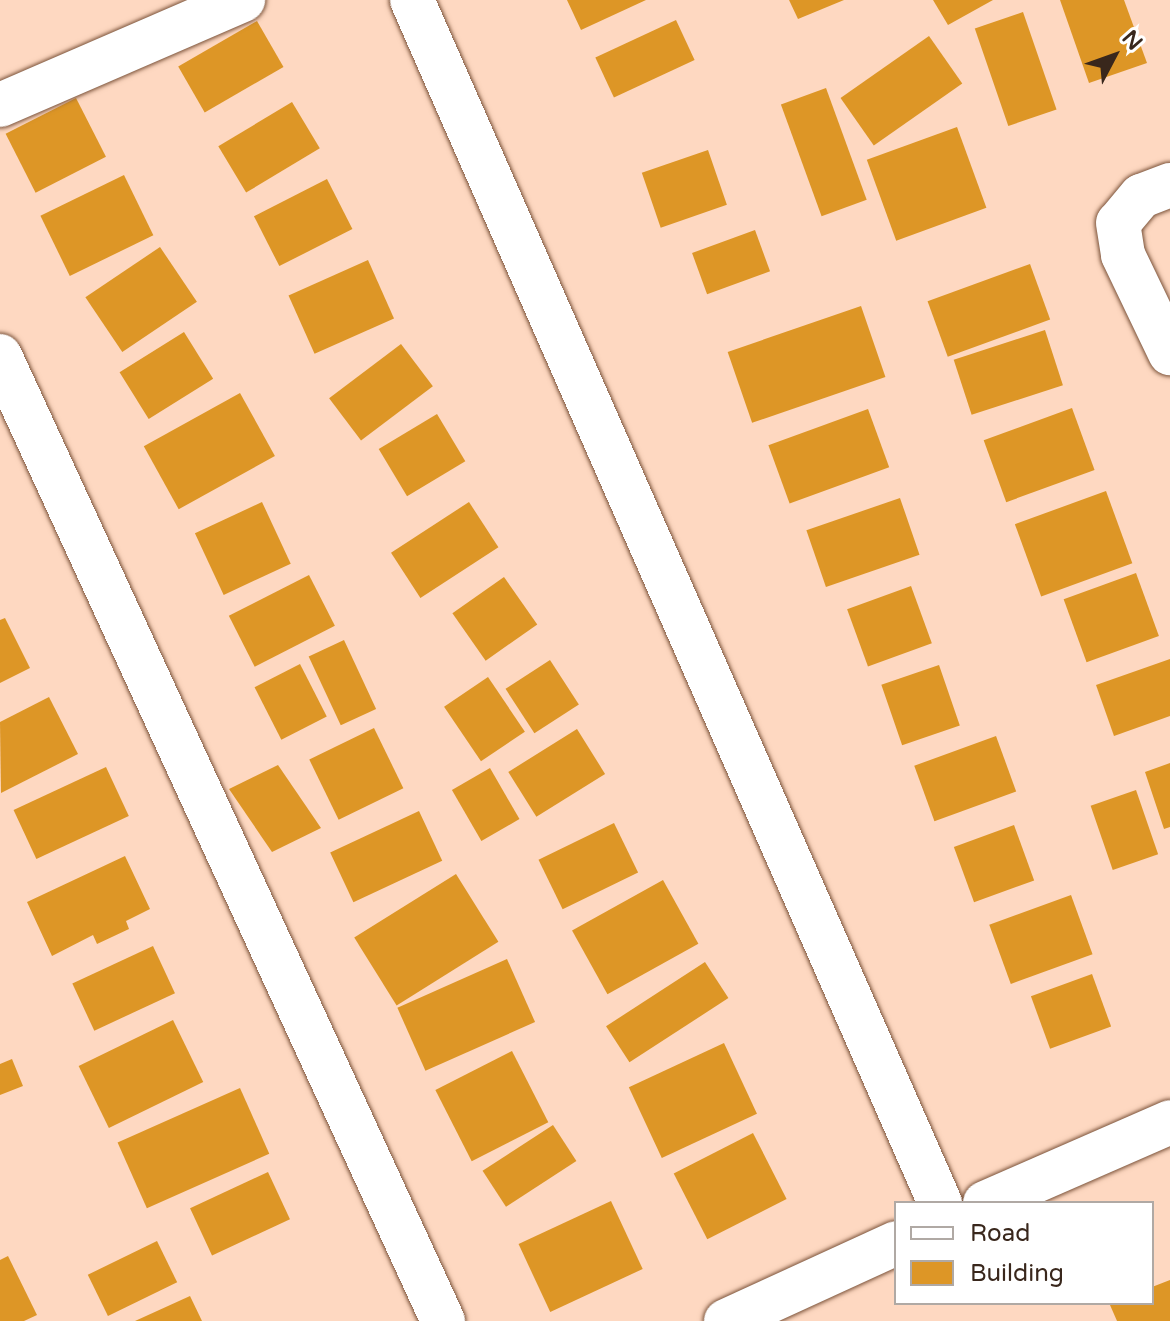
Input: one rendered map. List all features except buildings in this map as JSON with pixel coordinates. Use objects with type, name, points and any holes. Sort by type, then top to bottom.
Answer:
[{"type":"street","points":[[0,105],[243,0]]},
{"type":"street","points":[[412,0],[939,1201]]},
{"type":"street","points":[[1170,185],[1141,196],[1118,223],[1123,255],[1170,353]]},
{"type":"street","points":[[0,356],[443,1321]]},
{"type":"street","points":[[990,1201],[1170,1122]]},
{"type":"street","points":[[726,1321],[894,1244]]}]
